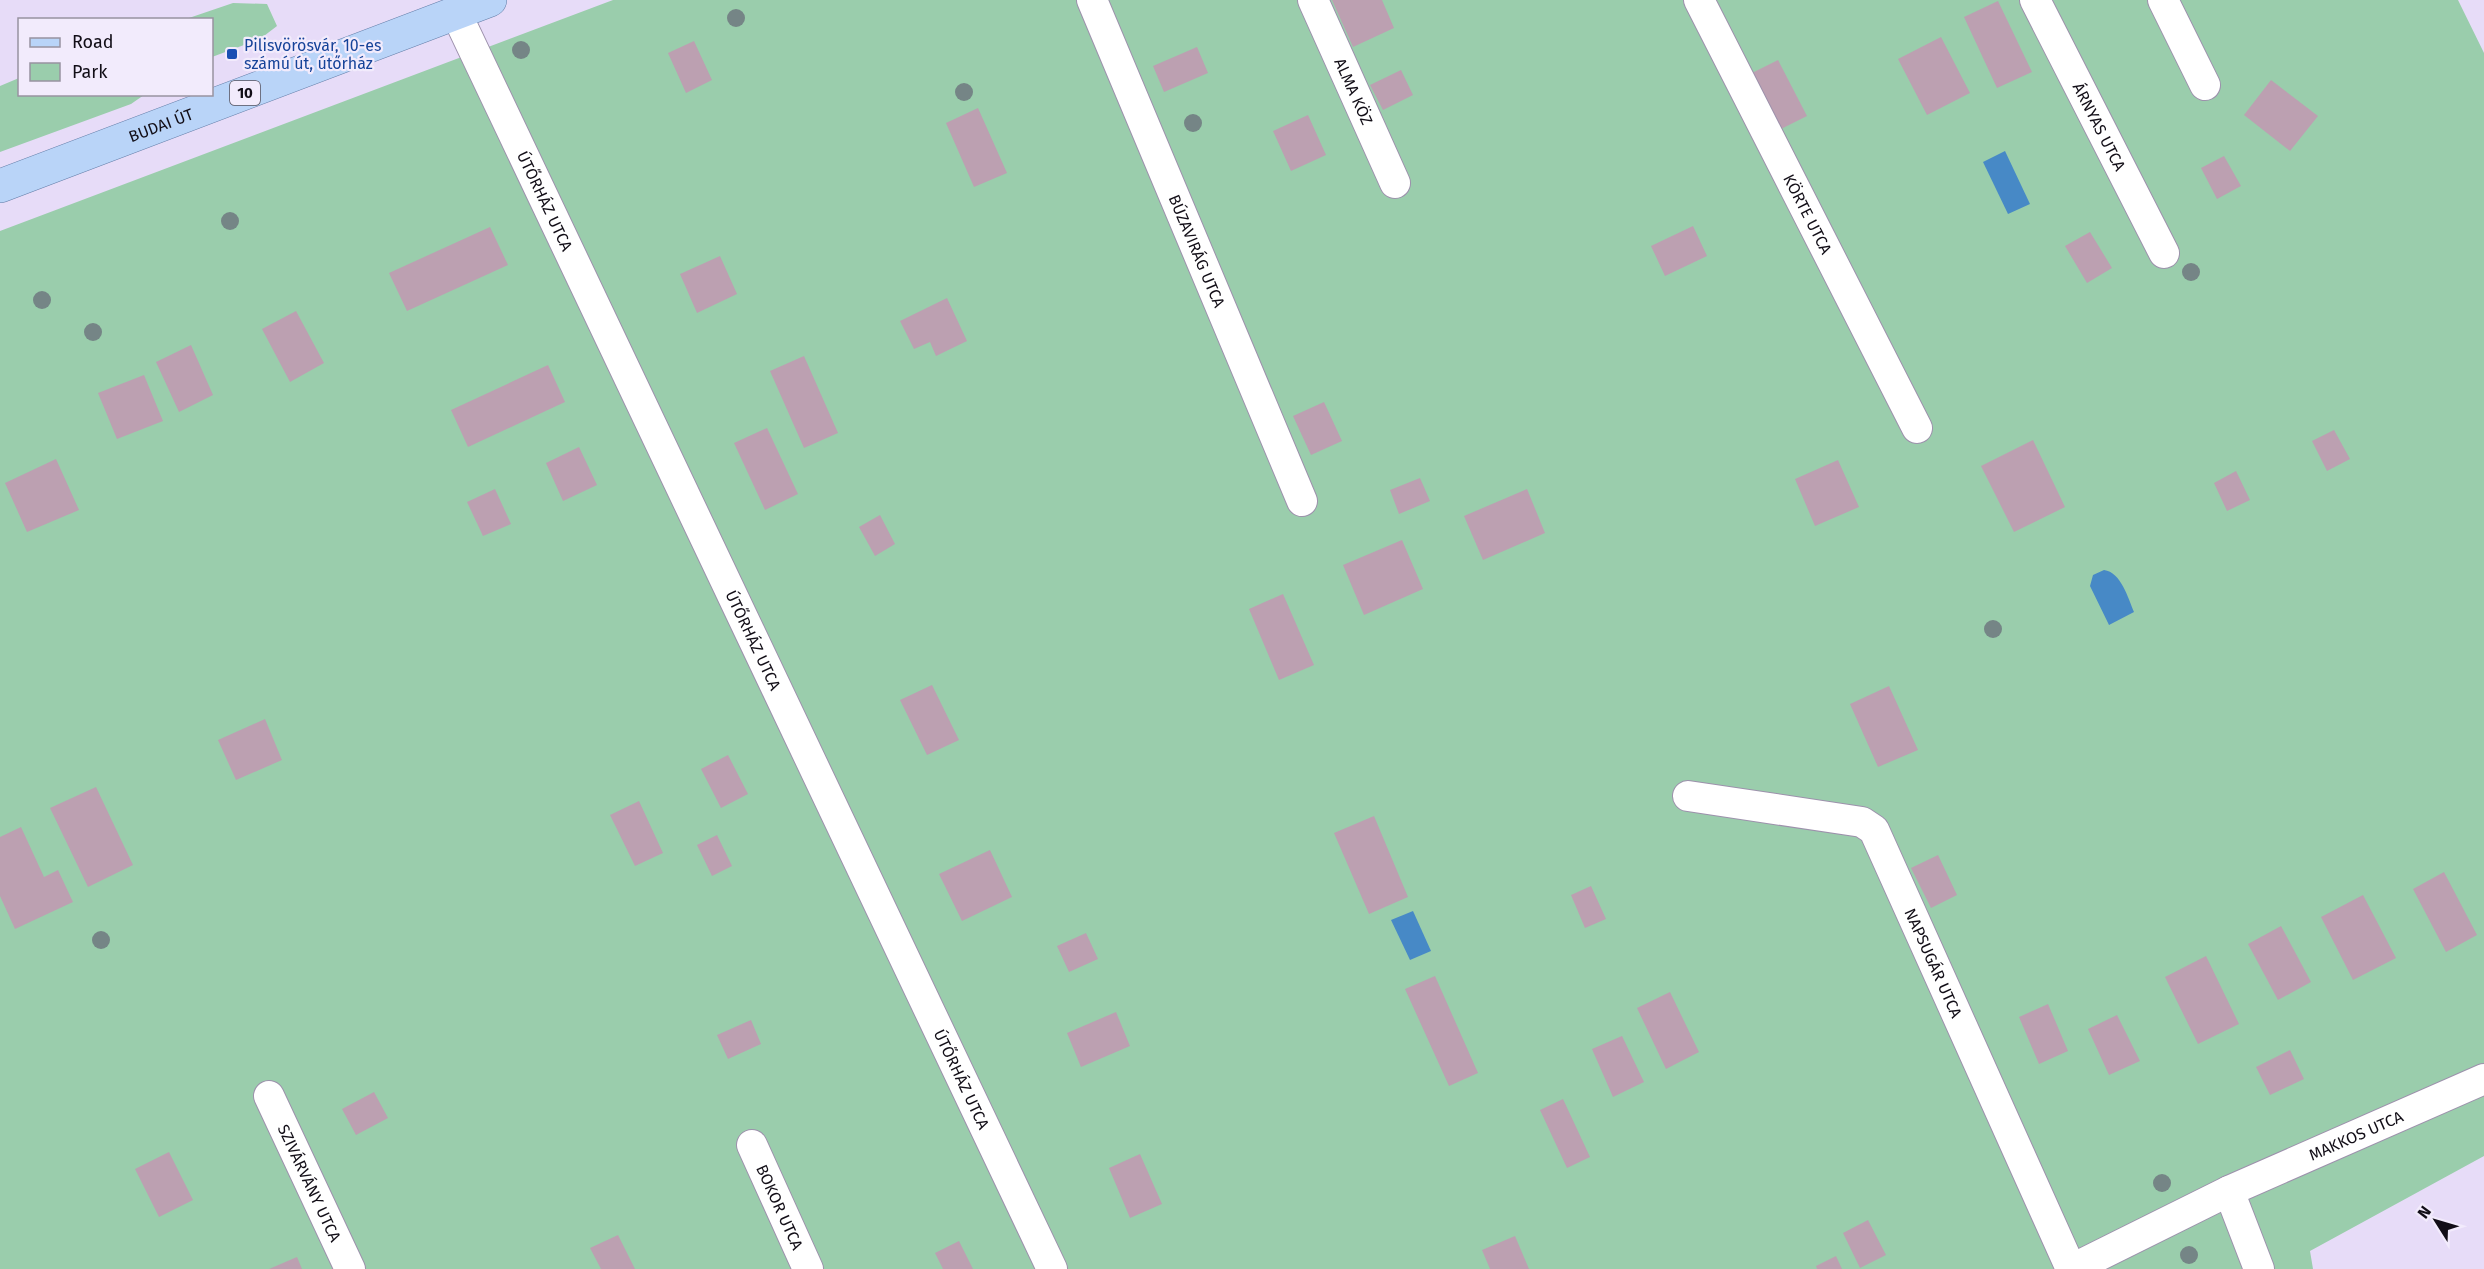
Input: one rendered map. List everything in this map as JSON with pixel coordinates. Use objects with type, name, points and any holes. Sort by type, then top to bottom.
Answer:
[{"type":"main road","name":"BUDAI ÚT","points":[[0,186],[490,0]]},
{"type":"street","name":"BÚZAVIRÁG UTCA","points":[[1092,0],[1302,501]]},
{"type":"street","name":"ALMA KÖZ","points":[[1313,0],[1395,183]]},
{"type":"street","name":"KÖRTE UTCA","points":[[1699,0],[1917,428]]},
{"type":"street","name":"ÁRNYAS UTCA","points":[[2035,0],[2164,253]]},
{"type":"street","points":[[2163,0],[2205,84]]},
{"type":"street","name":"ÚTŐRHÁZ UTCA","points":[[456,13],[1052,1269]]},
{"type":"street","name":"NAPSUGÁR UTCA","points":[[1688,796],[1862,822],[1874,830],[2072,1269]]},
{"type":"street","name":"MAKKOS UTCA","points":[[2072,1269],[2229,1191],[2484,1079]]},
{"type":"street","name":"SZIVÁRVÁNY UTCA","points":[[269,1095],[350,1269]]},
{"type":"street","name":"BOKOR UTCA","points":[[752,1145],[808,1269]]},
{"type":"street","points":[[2229,1191],[2259,1269]]},
{"type":"green space","points":[[613,0],[2458,0],[2484,53],[2484,1156],[2310,1251],[2313,1269],[0,1269],[0,231]]},
{"type":"green space","points":[[233,3],[267,4],[277,26],[260,39],[213,57],[213,18],[189,18]]},
{"type":"green space","points":[[18,78],[18,96],[143,96],[131,104],[0,152],[0,86]]},
{"type":"water","points":[[2005,151],[2030,204],[2008,214],[1983,162]]},
{"type":"water","points":[[2104,570],[2115,575],[2119,580],[2134,612],[2109,625],[2090,586],[2093,575]]},
{"type":"water","points":[[1413,911],[1431,951],[1410,960],[1391,920]]},
{"type":"building","points":[[1332,0],[1382,0],[1394,28],[1353,47]]},
{"type":"building","points":[[1998,1],[2032,72],[1997,88],[1964,17]]},
{"type":"building","points":[[1941,37],[1970,93],[1927,115],[1898,59]]},
{"type":"building","points":[[694,41],[712,80],[686,93],[668,53]]},
{"type":"building","points":[[1197,47],[1208,73],[1164,92],[1153,66]]},
{"type":"building","points":[[1778,60],[1807,116],[1779,130],[1750,74]]},
{"type":"building","points":[[1401,70],[1413,95],[1383,110],[1370,85]]},
{"type":"building","points":[[2271,80],[2318,116],[2290,151],[2244,115]]},
{"type":"building","points":[[978,108],[1007,173],[974,187],[946,123]]},
{"type":"building","points":[[1308,115],[1326,155],[1291,171],[1273,131]]},
{"type":"building","points":[[2224,156],[2241,186],[2217,199],[2201,168]]},
{"type":"building","points":[[1693,226],[1707,256],[1665,276],[1651,246]]},
{"type":"building","points":[[490,227],[508,265],[407,311],[389,273]]},
{"type":"building","points":[[2090,232],[2112,268],[2087,283],[2065,246]]},
{"type":"building","points":[[720,256],[737,294],[697,313],[680,274]]},
{"type":"building","points":[[947,298],[967,341],[936,356],[930,342],[914,349],[900,321]]},
{"type":"building","points":[[296,311],[324,363],[290,382],[262,329]]},
{"type":"building","points":[[191,345],[213,395],[179,412],[156,362]]},
{"type":"building","points":[[804,356],[838,433],[804,448],[770,371]]},
{"type":"building","points":[[548,365],[565,402],[468,447],[451,410]]},
{"type":"building","points":[[144,375],[163,421],[117,439],[98,393]]},
{"type":"building","points":[[1324,402],[1342,441],[1311,455],[1293,416]]},
{"type":"building","points":[[767,428],[798,494],[765,510],[734,443]]},
{"type":"building","points":[[2334,430],[2350,459],[2327,471],[2312,441]]},
{"type":"building","points":[[2033,440],[2065,507],[2014,532],[1981,466]]},
{"type":"building","points":[[579,447],[597,485],[563,501],[546,463]]},
{"type":"building","points":[[56,459],[79,510],[27,532],[5,483]]},
{"type":"building","points":[[1838,460],[1859,507],[1815,526],[1795,479]]},
{"type":"building","points":[[2236,471],[2250,500],[2227,511],[2214,483]]},
{"type":"building","points":[[1420,478],[1430,501],[1399,514],[1390,490]]},
{"type":"building","points":[[495,489],[511,524],[483,536],[467,502]]},
{"type":"building","points":[[1527,489],[1545,533],[1483,560],[1464,516]]},
{"type":"building","points":[[880,515],[895,544],[875,556],[859,527]]},
{"type":"building","points":[[1402,540],[1423,589],[1364,615],[1343,565]]},
{"type":"building","points":[[1283,594],[1314,665],[1279,680],[1249,609]]},
{"type":"building","points":[[932,685],[959,740],[927,755],[900,700]]},
{"type":"building","points":[[1889,686],[1918,750],[1878,767],[1850,704]]},
{"type":"building","points":[[265,719],[282,760],[236,780],[218,740]]},
{"type":"building","points":[[728,755],[748,794],[721,808],[701,769]]},
{"type":"building","points":[[96,787],[133,865],[88,887],[50,808]]},
{"type":"building","points":[[639,801],[663,853],[635,866],[610,815]]},
{"type":"building","points":[[1374,816],[1408,897],[1369,914],[1334,833]]},
{"type":"building","points":[[21,827],[44,877],[58,870],[73,902],[15,929],[0,896],[0,837]]},
{"type":"building","points":[[717,835],[732,866],[712,876],[697,845]]},
{"type":"building","points":[[990,850],[1012,897],[962,921],[939,874]]},
{"type":"building","points":[[1938,855],[1957,895],[1931,908],[1911,868]]},
{"type":"building","points":[[2444,872],[2477,935],[2446,952],[2413,889]]},
{"type":"building","points":[[1591,886],[1606,919],[1585,928],[1571,895]]},
{"type":"building","points":[[2363,895],[2396,958],[2353,980],[2321,917]]},
{"type":"building","points":[[2281,926],[2311,982],[2278,1000],[2248,944]]},
{"type":"building","points":[[1086,933],[1098,959],[1069,972],[1057,946]]},
{"type":"building","points":[[2206,956],[2239,1024],[2198,1044],[2165,977]]},
{"type":"building","points":[[1435,976],[1478,1073],[1449,1086],[1405,989]]},
{"type":"building","points":[[1670,992],[1699,1052],[1666,1069],[1637,1008]]},
{"type":"building","points":[[2048,1004],[2068,1051],[2039,1064],[2019,1017]]},
{"type":"building","points":[[1116,1012],[1130,1046],[1081,1067],[1067,1033]]},
{"type":"building","points":[[2117,1015],[2140,1061],[2109,1075],[2088,1029]]},
{"type":"building","points":[[751,1020],[761,1044],[728,1059],[717,1035]]},
{"type":"building","points":[[1622,1036],[1644,1082],[1613,1097],[1592,1049]]},
{"type":"building","points":[[2290,1050],[2304,1079],[2270,1095],[2256,1067]]},
{"type":"building","points":[[374,1092],[388,1118],[356,1135],[342,1109]]},
{"type":"building","points":[[1563,1099],[1590,1157],[1567,1168],[1540,1110]]},
{"type":"building","points":[[169,1152],[193,1200],[159,1217],[135,1169]]},
{"type":"building","points":[[1140,1154],[1162,1204],[1130,1218],[1109,1168]]},
{"type":"building","points":[[1868,1220],[1886,1255],[1860,1268],[1843,1233]]},
{"type":"building","points":[[618,1235],[635,1269],[601,1269],[590,1248]]},
{"type":"building","points":[[1515,1236],[1529,1269],[1490,1269],[1482,1250]]},
{"type":"building","points":[[959,1241],[973,1269],[943,1269],[935,1253]]},
{"type":"building","points":[[1836,1256],[1842,1269],[1817,1269],[1816,1266]]},
{"type":"building","points":[[297,1257],[302,1269],[269,1269]]},
{"type":"place","name":"Pilisvörösvár, 10-es számú út, útőrház","points":[[232,54]]}]
